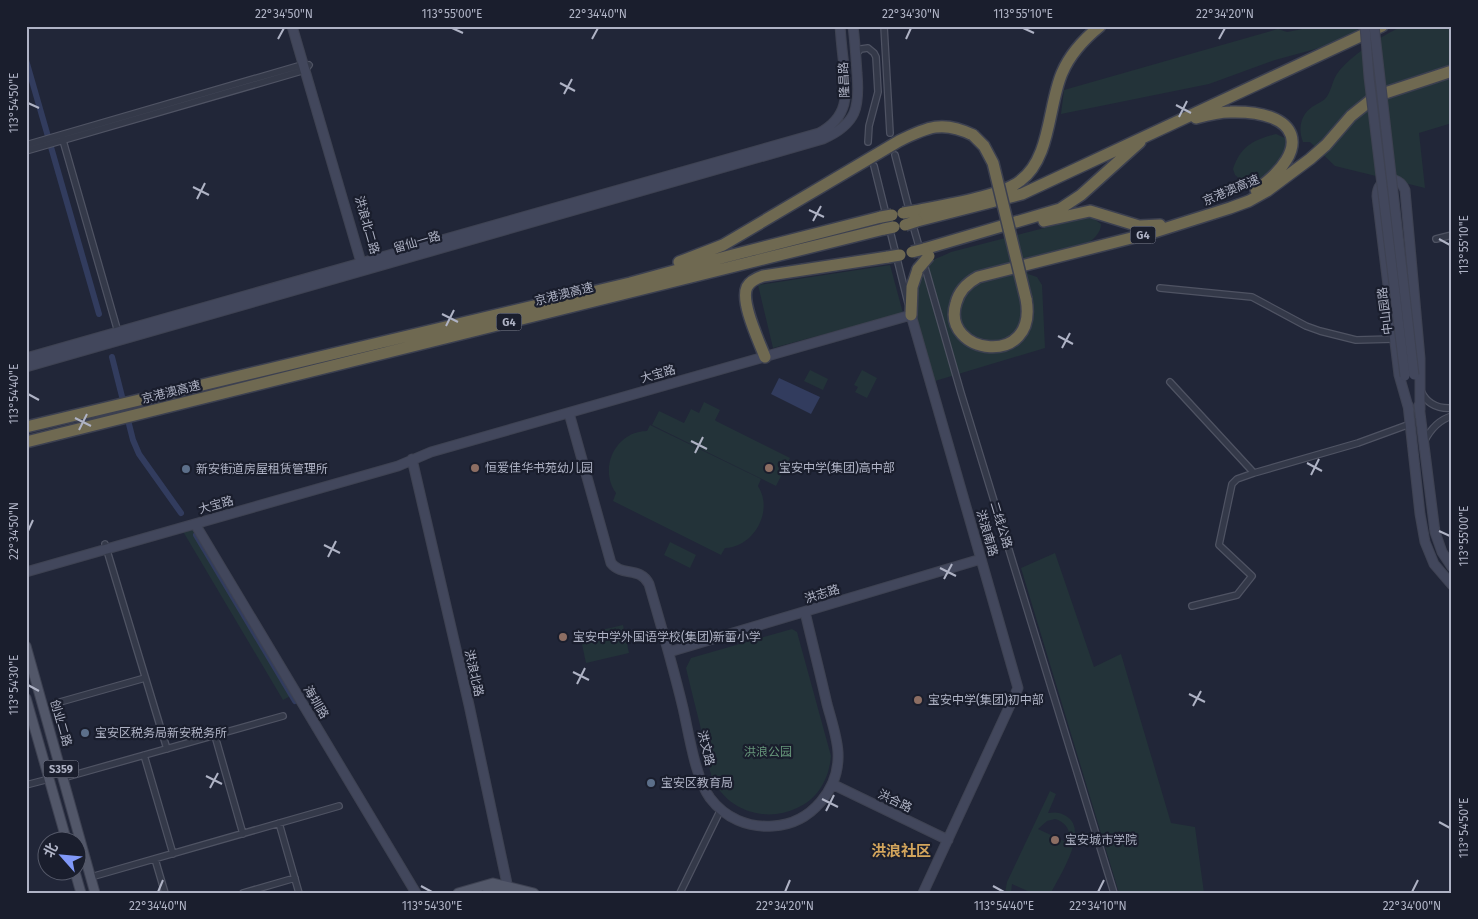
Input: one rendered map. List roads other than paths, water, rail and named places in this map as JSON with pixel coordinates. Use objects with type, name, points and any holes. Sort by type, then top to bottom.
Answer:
[{"type":"highway","name":"G4","points":[[916,216],[1010,187],[1020,182],[1027,175],[1034,166],[1044,140],[1062,72],[1078,47],[1100,26]]},
{"type":"highway","name":"G4","points":[[893,221],[1022,194],[1382,26]]},
{"type":"highway","name":"京港澳高速","points":[[589,292],[701,255],[724,245],[899,141],[920,131],[947,126],[956,127],[973,135],[984,146],[993,163],[1026,299],[1027,314],[1024,328],[1015,339],[1004,346],[988,348],[976,344],[964,335],[956,323],[954,311],[958,298],[966,286],[978,277],[1179,224],[1230,208],[1258,196],[1310,159],[1326,145],[1351,116],[1376,96],[1452,71]]},
{"type":"highway","points":[[1153,225],[1231,201],[1253,192],[1280,169],[1288,158],[1292,147],[1290,130],[1283,123],[1267,117],[1250,114],[1215,113],[1165,127]]},
{"type":"highway","points":[[911,315],[912,287],[926,253],[1060,209],[1082,194],[1152,133]]},
{"type":"highway","points":[[765,357],[745,296],[747,286],[754,279],[763,276],[912,252],[926,253],[1085,211],[1104,214],[1139,226],[1179,224]]},
{"type":"highway","name":"京港澳高速","points":[[26,426],[630,283],[725,257],[893,221]]},
{"type":"highway","name":"京港澳高速","points":[[26,442],[893,221]]},
{"type":"main road","name":"洪浪北二路","points":[[292,26],[306,67],[364,265]]},
{"type":"main road","name":"洪浪北二路","points":[[298,26],[306,67],[355,243],[364,265]]},
{"type":"main road","name":"隆昌路","points":[[814,138],[833,123],[844,104],[846,85],[840,26]]},
{"type":"main road","name":"隆昌路","points":[[814,138],[836,132],[848,121],[856,108],[859,96],[853,26]]},
{"type":"main road","name":"中山园路","points":[[1365,26],[1369,77],[1410,376],[1420,410],[1435,532],[1442,552],[1452,567]]},
{"type":"main road","name":"中山园路","points":[[1374,26],[1410,376],[1408,410],[1420,514],[1425,542],[1434,564],[1452,585]]},
{"type":"main road","name":"留仙一路","points":[[26,367],[364,265],[814,138]]},
{"type":"main road","points":[[1408,410],[1399,375],[1376,192],[1381,183],[1392,179],[1402,183],[1405,190],[1420,358],[1420,410]]},
{"type":"main road","points":[[341,269],[349,265],[355,257],[355,243]]},
{"type":"main road","name":"留仙一路","points":[[26,358],[341,269],[364,265]]},
{"type":"main road","name":"大宝路","points":[[26,567],[195,524],[398,466],[431,452],[911,315]]},
{"type":"main road","name":"洪浪南路","points":[[911,315],[1018,688],[923,893]]},
{"type":"main road","name":"洪文路","points":[[569,413],[612,563],[619,570],[639,573],[647,579],[669,652],[699,773],[710,797],[720,809],[739,821],[752,825],[778,826],[796,820],[813,810],[822,801],[832,784],[838,765],[838,750],[805,612]]},
{"type":"main road","name":"大宝路","points":[[26,572],[398,460],[412,459]]},
{"type":"main road","name":"洪浪北路","points":[[412,459],[469,705],[506,891]]},
{"type":"main road","name":"海圳路","points":[[195,524],[416,893]]},
{"type":"main road","name":"洪志路","points":[[669,652],[982,559]]},
{"type":"main road","name":"创业二路","points":[[26,646],[95,893]]},
{"type":"main road","name":"S359","points":[[26,698],[64,832]]},
{"type":"main road","name":"洪合路","points":[[832,784],[948,840]]},
{"type":"main road","points":[[458,893],[493,883],[506,891]]},
{"type":"main road","points":[[487,893],[494,891],[534,893]]},
{"type":"street","points":[[884,26],[890,133]]},
{"type":"street","points":[[856,54],[861,49],[868,48],[872,50],[876,57],[878,92],[868,132],[868,142]]},
{"type":"street","points":[[26,151],[52,140],[306,67]]},
{"type":"street","points":[[62,138],[118,332]]},
{"type":"street","points":[[26,145],[41,144]]},
{"type":"street","name":"二线公路","points":[[895,155],[924,268],[958,383],[1114,893]]},
{"type":"street","name":"洪浪南路","points":[[874,166],[911,315]]},
{"type":"street","points":[[1436,239],[1452,235]]},
{"type":"street","points":[[1160,288],[1252,297],[1306,326],[1320,331],[1356,340],[1394,339]]},
{"type":"street","points":[[1170,382],[1254,473]]},
{"type":"street","points":[[1420,388],[1423,395],[1433,405],[1439,408],[1452,408]]},
{"type":"street","points":[[1424,442],[1434,426],[1452,416]]},
{"type":"street","points":[[1192,606],[1237,595],[1252,576],[1219,545],[1232,484],[1240,477],[1358,443],[1410,424]]},
{"type":"street","points":[[106,547],[167,749]]},
{"type":"street","points":[[53,704],[145,678]]},
{"type":"street","points":[[63,778],[283,716]]},
{"type":"street","points":[[214,736],[243,834]]},
{"type":"street","points":[[144,755],[173,854]]},
{"type":"street","points":[[26,785],[49,779]]},
{"type":"street","points":[[91,878],[339,806]]},
{"type":"street","points":[[680,893],[720,809]]},
{"type":"street","points":[[279,823],[299,893]]},
{"type":"street","points":[[155,859],[165,893]]},
{"type":"street","points":[[243,893],[294,878]]},
{"type":"water","points":[[779,378],[820,397],[811,414],[771,394]]},
{"type":"waterway","points":[[26,60],[99,314]]},
{"type":"waterway","points":[[112,357],[133,440],[139,454],[181,513]]},
{"type":"waterway","points":[[196,535],[295,701]]},
{"type":"place","name":"恒爱佳华书苑幼儿园","points":[[475,468]]},
{"type":"place","name":"宝安中学(集团)高中部","points":[[769,468]]},
{"type":"place","name":"新安街道房屋租赁管理所","points":[[186,469]]},
{"type":"place","name":"宝安中学外国语学校(集团)新蕾小学","points":[[563,637]]},
{"type":"place","name":"宝安中学(集团)初中部","points":[[918,700]]},
{"type":"place","name":"宝安区税务局新安税务所","points":[[85,733]]},
{"type":"place","name":"宝安区教育局","points":[[651,783]]},
{"type":"place","name":"宝安城市学院","points":[[1055,840]]},
{"type":"district","name":"洪浪社区","points":[[901,851]]},
{"type":"park label","name":"洪浪公园","points":[[768,752]]}]
